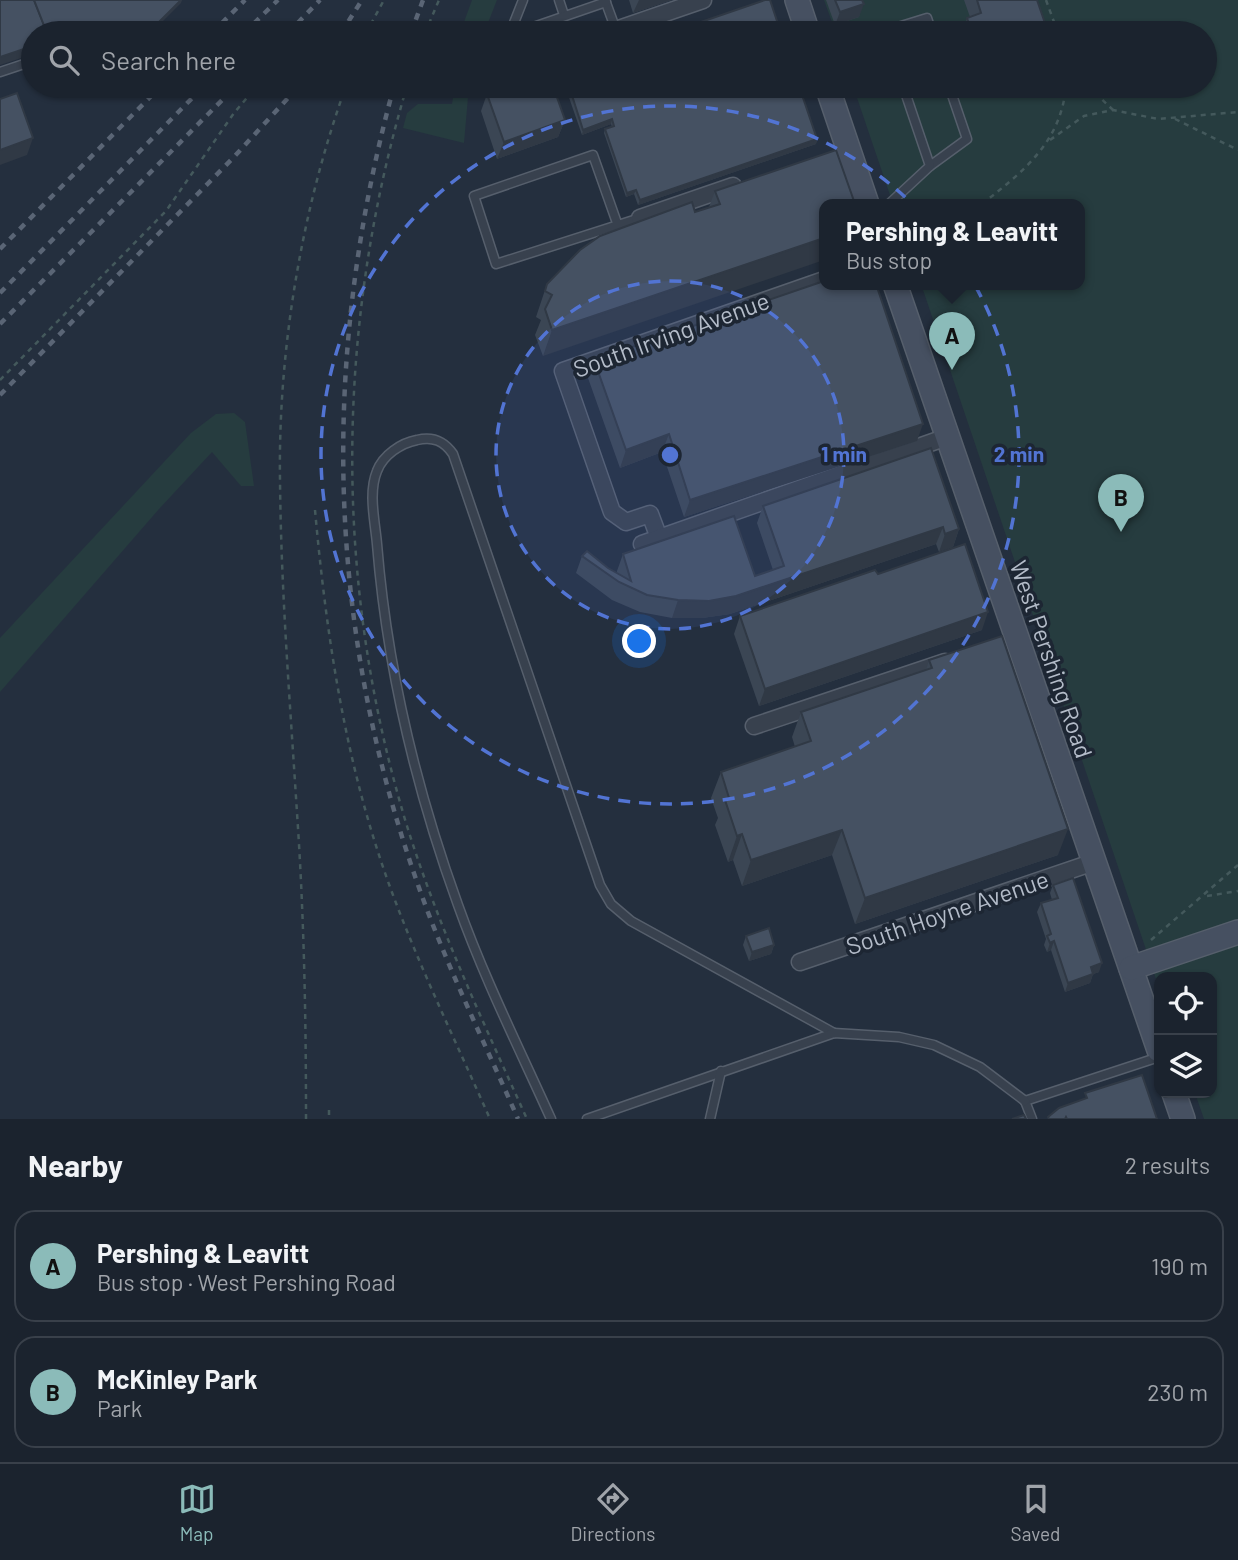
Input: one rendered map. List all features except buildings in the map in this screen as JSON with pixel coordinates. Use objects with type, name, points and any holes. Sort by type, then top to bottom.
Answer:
[{"type":"main road","points":[[797,0],[804,21]]},
{"type":"main road","points":[[830,98],[842,149],[865,199]]},
{"type":"main road","name":"West Pershing Road","points":[[897,290],[1011,639],[1094,862],[1154,1035]]},
{"type":"main road","points":[[1131,968],[1238,932]]},
{"type":"main road","points":[[1176,1098],[1183,1119]]},
{"type":"street","points":[[644,21],[704,0]]},
{"type":"street","points":[[640,218],[746,182]]},
{"type":"street","name":"South Irving Avenue","points":[[659,538],[650,514],[626,522],[612,512],[563,371],[819,282]]},
{"type":"street","points":[[642,544],[947,437]]},
{"type":"street","points":[[754,726],[956,658]]},
{"type":"street","name":"South Hoyne Avenue","points":[[800,962],[1094,862]]},
{"type":"lane","points":[[515,21],[523,0]]},
{"type":"lane","points":[[559,0],[564,15]]},
{"type":"lane","points":[[548,21],[606,1],[610,21]]},
{"type":"lane","points":[[0,72],[21,65]]},
{"type":"lane","points":[[907,98],[930,166]]},
{"type":"lane","points":[[894,199],[930,166],[967,139],[954,98]]},
{"type":"lane","points":[[617,223],[593,155],[474,196],[496,264],[617,223],[640,218]]},
{"type":"lane","points":[[551,1119],[482,967],[446,872],[394,679],[378,563],[374,481],[383,460],[397,448],[413,440],[439,441],[453,454],[600,885],[611,904],[619,914],[650,933],[834,1033]]},
{"type":"lane","points":[[587,1119],[834,1033],[899,1037],[934,1045],[980,1067],[1026,1101],[1032,1119]]},
{"type":"lane","points":[[1026,1101],[1154,1059]]},
{"type":"lane","points":[[710,1119],[721,1072]]},
{"type":"path","points":[[373,21],[384,0]]},
{"type":"path","points":[[430,21],[439,0]]},
{"type":"path","points":[[1046,0],[1054,21]]},
{"type":"path","points":[[0,380],[166,211],[247,98]]},
{"type":"path","points":[[306,1119],[303,918],[285,622],[280,478],[284,387],[298,274],[315,180],[342,98]]},
{"type":"path","points":[[403,98],[391,139],[358,314],[352,403],[351,475],[356,570],[376,699],[407,827],[452,945],[527,1119]]},
{"type":"path","points":[[1050,140],[1064,112],[1065,98]]},
{"type":"path","points":[[1100,98],[1113,110]]},
{"type":"path","points":[[988,199],[1019,174],[1050,140],[1084,116],[1113,110],[1158,119],[1238,112]]},
{"type":"path","points":[[1172,118],[1238,150]]},
{"type":"path","points":[[315,510],[333,664],[359,789],[384,872],[490,1119]]},
{"type":"path","points":[[1150,941],[1205,897],[1238,865]]},
{"type":"path","points":[[1205,897],[1238,891]]},
{"type":"path","points":[[329,1110],[329,1119]]},
{"type":"green space","points":[[472,0],[497,0],[489,21],[464,21]]},
{"type":"green space","points":[[824,0],[1238,0],[1238,1119],[1204,1119],[1197,1098],[1217,1098],[1217,972],[1154,973],[923,290],[1085,290],[1085,199],[891,199],[857,98],[1217,98],[1217,21],[832,21]]},
{"type":"green space","points":[[453,98],[468,98],[464,143],[403,128],[407,113],[418,104],[452,104]]},
{"type":"green space","points":[[234,413],[245,422],[254,486],[241,486],[212,452],[0,692],[0,638],[191,433],[216,414]]},
{"type":"railway","points":[[224,21],[245,0]]},
{"type":"railway","points":[[256,21],[278,0]]},
{"type":"railway","points":[[300,21],[320,0]]},
{"type":"railway","points":[[349,21],[362,0]]},
{"type":"railway","points":[[415,21],[423,0]]},
{"type":"railway","points":[[0,249],[149,98]]},
{"type":"railway","points":[[0,293],[192,98]]},
{"type":"railway","points":[[0,324],[224,98]]},
{"type":"railway","points":[[0,395],[233,158],[288,98]]},
{"type":"railway","points":[[391,98],[370,186],[354,286],[345,386],[344,486],[350,585],[364,685],[387,784],[417,882],[452,972],[518,1119]]},
{"type":"place","name":"Pershing & Leavitt","points":[[952,370]]},
{"type":"place","name":"McKinley Park","points":[[1121,532]]}]
